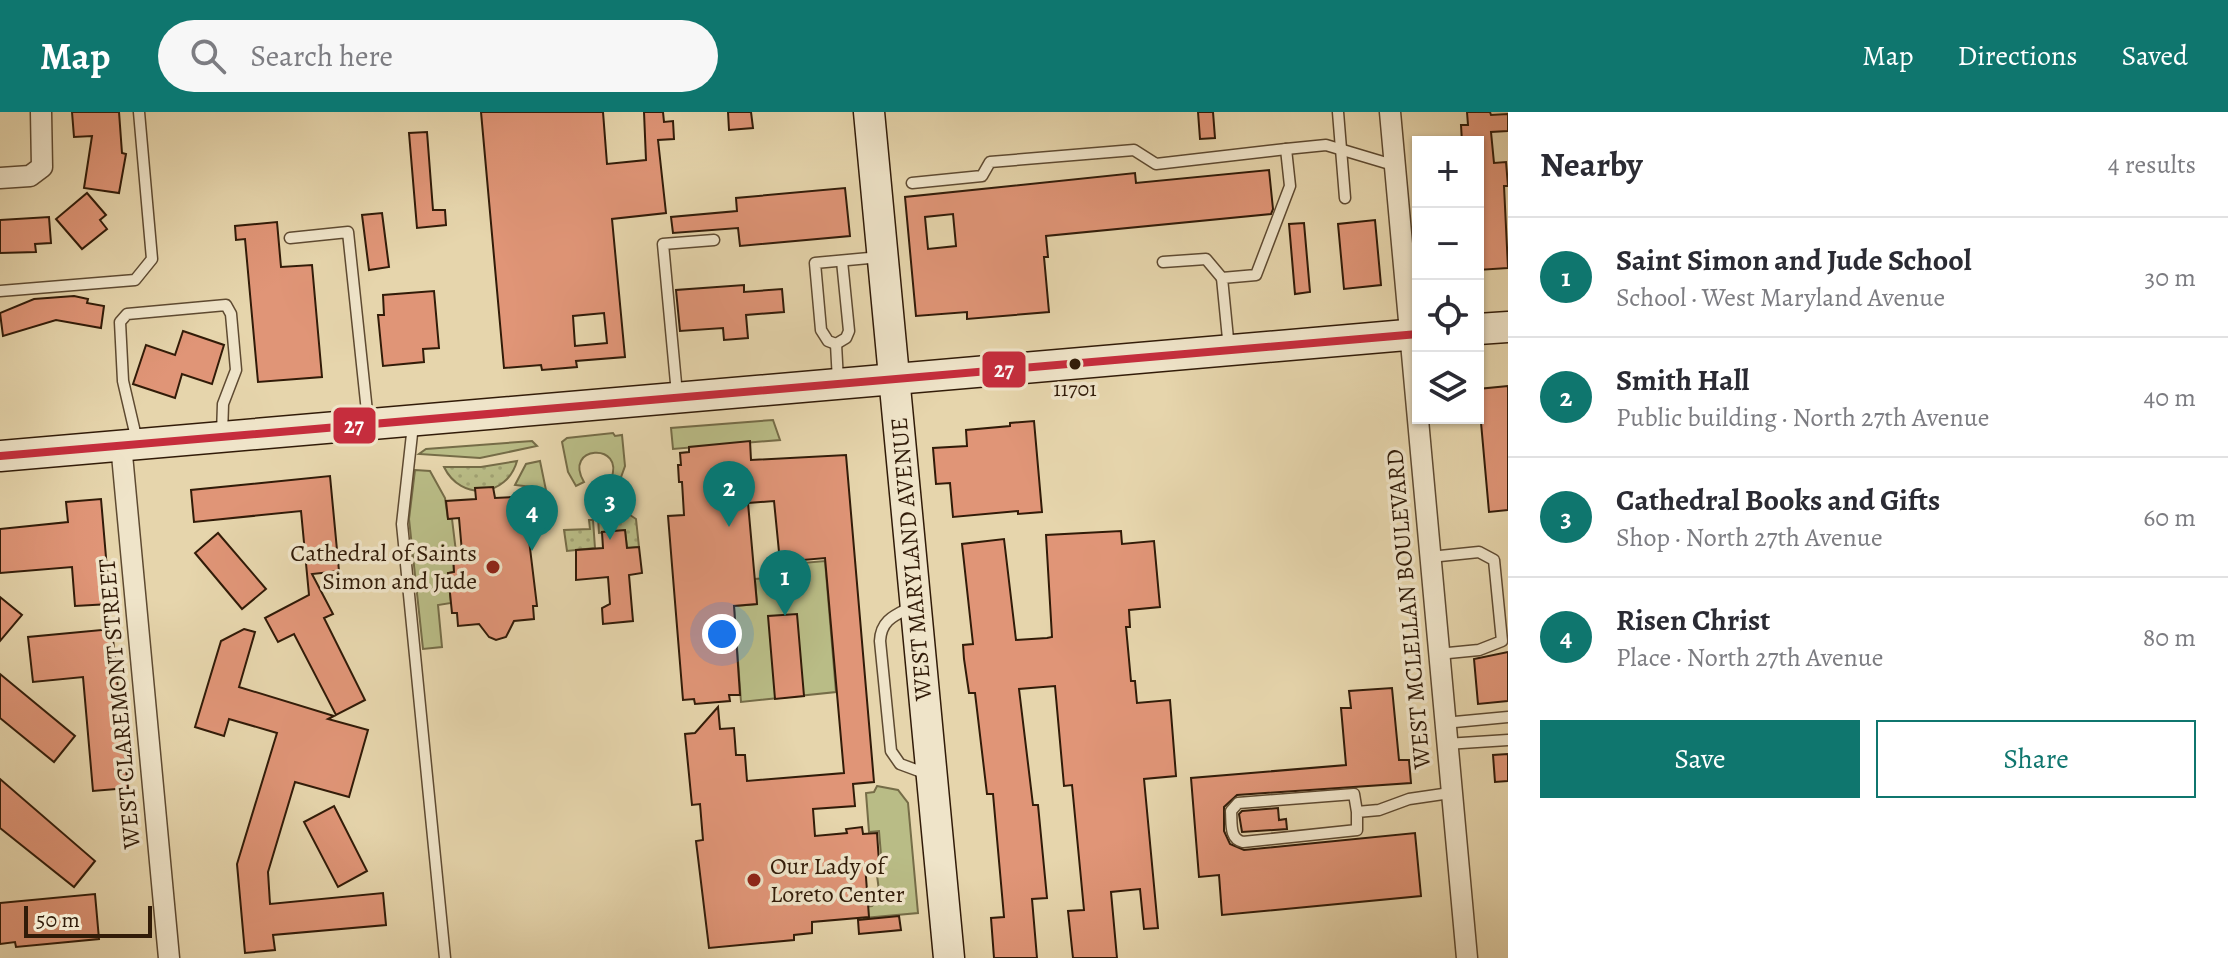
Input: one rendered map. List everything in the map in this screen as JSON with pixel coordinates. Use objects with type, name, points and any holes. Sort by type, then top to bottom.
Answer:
[{"type":"main road","name":"WEST MARYLAND AVENUE","points":[[869,112],[949,958]]},
{"type":"main road","points":[[1484,329],[1508,327]]},
{"type":"main road","points":[[0,456],[1412,335]]},
{"type":"street","points":[[0,178],[30,176],[42,167],[44,143],[41,112]]},
{"type":"street","name":"WEST MCLELLAN BOULEVARD","points":[[1390,112],[1393,165],[1412,326]]},
{"type":"street","name":"WEST MCLELLAN BOULEVARD","points":[[1414,352],[1429,558],[1467,958]]},
{"type":"street","name":"WEST CLAREMONT STREET","points":[[129,444],[169,958]]},
{"type":"lane","points":[[0,291],[135,280],[152,259],[139,112]]},
{"type":"lane","points":[[1338,112],[1345,198]]},
{"type":"lane","points":[[912,183],[982,176],[990,162],[1134,150],[1156,164],[1326,145],[1393,165]]},
{"type":"lane","points":[[1222,278],[1256,275],[1290,186],[1286,149]]},
{"type":"lane","points":[[290,238],[348,232],[368,423]]},
{"type":"lane","points":[[677,396],[663,244],[714,240]]},
{"type":"lane","points":[[836,344],[828,341],[821,330],[815,263],[882,257]]},
{"type":"lane","points":[[1163,262],[1206,259],[1222,278],[1229,351]]},
{"type":"lane","points":[[836,344],[846,338],[849,331],[842,261]]},
{"type":"lane","points":[[129,444],[120,322],[127,314],[226,305],[231,314],[236,370],[223,404],[222,436]]},
{"type":"lane","points":[[836,344],[838,383]]},
{"type":"lane","points":[[413,419],[402,524],[445,958]]},
{"type":"lane","points":[[1429,558],[1479,552],[1494,560],[1502,641],[1479,650],[1438,654]]},
{"type":"lane","points":[[1445,733],[1508,717]]},
{"type":"lane","points":[[1445,733],[1508,740]]},
{"type":"lane","points":[[1357,812],[1379,810],[1409,799],[1450,793]]},
{"type":"lane","points":[[1354,794],[1357,812],[1357,830],[1243,842],[1238,841],[1233,833],[1231,811],[1238,803],[1354,794]]},
{"type":"green space","points":[[773,420],[780,440],[673,449],[671,428]]},
{"type":"green space","points":[[613,433],[615,436],[622,435],[625,466],[620,480],[614,482],[611,479],[613,467],[610,459],[595,453],[581,461],[579,470],[584,482],[576,486],[568,472],[562,442],[567,438]]},
{"type":"green space","points":[[532,441],[537,446],[480,458],[419,454],[426,449]]},
{"type":"green space","points":[[517,461],[504,482],[483,491],[461,486],[444,467],[481,467]]},
{"type":"green space","points":[[540,461],[548,500],[538,501],[532,487],[515,485],[526,464]]},
{"type":"green space","points":[[415,470],[430,471],[445,498],[448,519],[452,519],[456,552],[453,553],[454,572],[448,573],[451,603],[438,605],[442,647],[423,649],[409,519]]},
{"type":"green space","points":[[630,515],[636,519],[639,547],[627,548],[625,530],[599,533],[598,518]]},
{"type":"green space","points":[[589,520],[593,520],[595,548],[567,551],[564,530],[590,529]]},
{"type":"green space","points":[[825,561],[836,692],[741,702],[734,606],[757,604],[755,579],[769,578],[769,566]]},
{"type":"green space","points":[[877,786],[898,790],[908,803],[918,913],[864,918],[863,907],[872,906],[880,898],[876,868],[882,867],[879,831],[869,832],[866,793],[874,792]]},
{"type":"building","points":[[72,112],[119,112],[122,153],[126,154],[119,193],[84,188],[92,136],[74,137]]},
{"type":"building","points":[[481,112],[603,112],[607,164],[646,160],[644,112],[663,112],[664,122],[673,121],[674,139],[658,140],[666,213],[612,219],[625,357],[576,361],[577,367],[542,370],[541,365],[504,368]],"holes":[[[604,313],[607,343],[575,346],[573,316]]]},
{"type":"building","points":[[728,112],[751,112],[753,128],[729,130]]},
{"type":"building","points":[[1198,112],[1213,112],[1215,138],[1200,139]]},
{"type":"building","points":[[1467,112],[1508,114],[1508,131],[1491,132],[1494,163],[1506,162],[1508,186],[1504,186],[1508,268],[1484,270],[1484,136],[1462,136],[1461,125],[1468,125]]},
{"type":"building","points":[[427,132],[433,210],[445,210],[446,225],[417,228],[409,133]]},
{"type":"building","points":[[1269,170],[1273,209],[1271,214],[1046,236],[1048,257],[1044,257],[1049,312],[967,319],[967,312],[916,316],[905,197],[1135,173],[1136,183]],"holes":[[[953,214],[956,246],[928,249],[925,217]]]},
{"type":"building","points":[[845,188],[850,236],[740,246],[738,228],[673,233],[671,217],[737,211],[736,198]]},
{"type":"building","points":[[87,193],[106,215],[100,220],[107,229],[82,249],[56,219]]},
{"type":"building","points":[[382,213],[389,267],[369,270],[362,215]]},
{"type":"building","points":[[49,217],[51,243],[35,244],[36,252],[0,253],[0,220]]},
{"type":"building","points":[[1375,220],[1381,285],[1344,289],[1338,224]]},
{"type":"building","points":[[277,222],[281,267],[312,265],[322,377],[258,382],[245,239],[236,240],[235,226]]},
{"type":"building","points":[[1304,223],[1310,292],[1295,294],[1289,224]]},
{"type":"building","points":[[744,285],[744,292],[782,289],[784,312],[746,315],[748,338],[724,340],[723,328],[680,331],[676,290]]},
{"type":"building","points":[[434,291],[439,348],[423,349],[424,362],[383,366],[378,315],[384,315],[383,295]]},
{"type":"building","points":[[74,296],[88,299],[87,303],[104,306],[101,328],[56,320],[3,336],[0,313],[34,299]]},
{"type":"building","points":[[183,331],[224,345],[212,384],[182,374],[175,398],[133,384],[146,345],[175,355]]},
{"type":"building","points":[[1508,386],[1508,510],[1489,512],[1481,424],[1484,424],[1484,388]]},
{"type":"building","points":[[1034,421],[1042,512],[953,517],[950,483],[936,484],[933,448],[967,446],[966,430]]},
{"type":"building","points":[[750,441],[751,460],[846,455],[874,782],[853,784],[855,806],[813,809],[815,836],[847,833],[846,829],[862,827],[863,834],[877,833],[879,862],[865,864],[869,917],[812,922],[812,933],[794,935],[794,940],[709,948],[696,841],[703,840],[700,804],[692,805],[685,734],[695,733],[718,707],[720,729],[734,728],[736,755],[745,755],[747,781],[844,773],[825,558],[780,562],[774,501],[748,503],[757,604],[734,606],[740,695],[729,695],[730,701],[695,704],[694,699],[683,700],[668,516],[684,515],[682,482],[679,482],[680,453],[689,452],[689,447]]},
{"type":"building","points":[[330,476],[339,571],[312,574],[333,614],[324,618],[365,700],[336,715],[294,634],[278,642],[265,618],[309,595],[301,511],[194,522],[191,490]]},
{"type":"building","name":"Cathedral of Saints Simon and Jude","points":[[493,487],[495,498],[530,496],[532,515],[526,515],[537,606],[533,606],[534,619],[514,621],[506,637],[496,640],[489,637],[479,624],[458,626],[457,613],[452,613],[448,573],[454,572],[453,552],[462,552],[459,518],[448,519],[446,501],[476,499],[475,488]]},
{"type":"building","points":[[101,499],[110,604],[75,606],[72,567],[0,573],[0,529],[68,522],[66,502]]},
{"type":"building","points":[[625,530],[627,548],[639,547],[642,573],[629,575],[633,621],[603,624],[602,608],[610,604],[608,577],[576,580],[576,550],[603,548],[602,532]]},
{"type":"building","points":[[1121,531],[1122,544],[1154,541],[1160,607],[1129,610],[1130,627],[1126,627],[1131,681],[1135,681],[1137,703],[1170,700],[1176,776],[1144,779],[1158,928],[1144,929],[1140,889],[1111,892],[1117,958],[1073,958],[1068,911],[1084,910],[1072,785],[1064,786],[1055,686],[1019,689],[1033,805],[1038,805],[1047,898],[1032,899],[1037,958],[994,958],[991,918],[1004,917],[993,794],[987,794],[975,693],[969,693],[964,659],[963,645],[973,644],[962,544],[1004,539],[1016,640],[1047,638],[1052,637],[1046,535]]},
{"type":"building","points":[[218,533],[266,589],[242,609],[195,553]]},
{"type":"building","points":[[0,597],[22,615],[0,641]]},
{"type":"building","points":[[797,614],[804,696],[775,699],[768,616]]},
{"type":"building","points":[[112,629],[128,788],[93,791],[83,677],[33,682],[28,637]]},
{"type":"building","points":[[244,629],[255,632],[239,687],[334,716],[328,719],[368,730],[349,797],[295,782],[268,872],[270,904],[383,893],[386,925],[273,935],[275,950],[245,953],[237,864],[277,733],[229,719],[224,736],[195,727],[221,641]]},
{"type":"building","points":[[1508,652],[1508,701],[1478,704],[1474,659]]},
{"type":"building","points":[[0,674],[75,736],[54,762],[0,718]]},
{"type":"building","points":[[1392,688],[1399,760],[1409,760],[1411,783],[1237,795],[1224,807],[1224,831],[1230,844],[1244,850],[1415,833],[1421,896],[1222,915],[1219,875],[1199,877],[1191,778],[1346,765],[1341,708],[1351,708],[1349,691]]},
{"type":"building","points":[[1508,754],[1508,781],[1495,782],[1493,755]]},
{"type":"building","points":[[0,779],[95,861],[74,887],[0,828]]},
{"type":"building","points":[[334,806],[367,871],[338,887],[304,822]]},
{"type":"building","points":[[1278,808],[1279,820],[1286,819],[1287,829],[1242,832],[1239,814],[1242,811]]},
{"type":"building","points":[[95,894],[99,939],[16,947],[15,942],[0,944],[0,903]]},
{"type":"building","points":[[899,916],[901,930],[859,934],[858,920]]},
{"type":"transit line","name":"27","points":[[0,456],[1412,335]]},
{"type":"place","name":"11701","points":[[1075,364]]},
{"type":"place","name":"Smith Hall","points":[[729,527]]},
{"type":"place","name":"Cathedral Books and Gifts","points":[[610,540]]},
{"type":"place","name":"Risen Christ","points":[[532,551]]},
{"type":"place","name":"Cathedral of Saints Simon and Jude","points":[[493,567]]},
{"type":"place","name":"Saint Simon and Jude School","points":[[785,616]]},
{"type":"place","name":"Our Lady of Loreto Center","points":[[754,880]]}]
